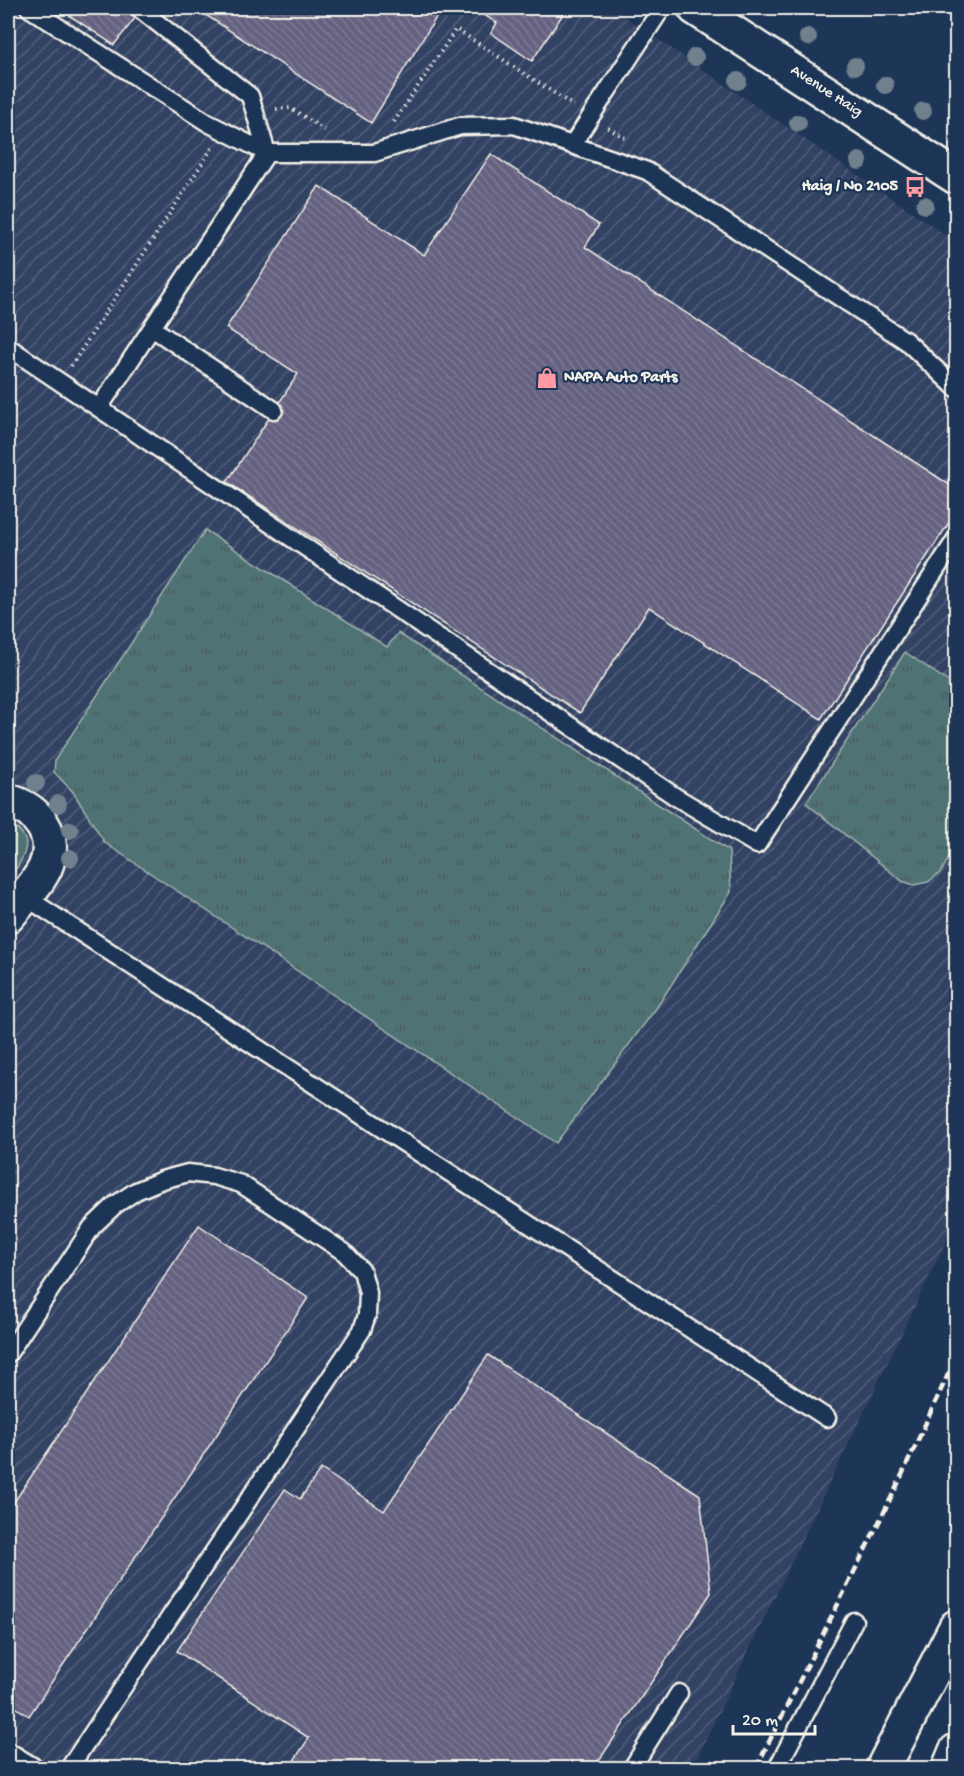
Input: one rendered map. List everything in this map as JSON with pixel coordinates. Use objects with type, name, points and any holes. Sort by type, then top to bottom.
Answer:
[{"type":"main road","name":"Avenue Haig","points":[[695,8],[957,177]]},
{"type":"main road","points":[[8,801],[22,805],[34,814],[44,826],[48,840],[49,855],[45,869],[16,906]]},
{"type":"main road","points":[[883,1768],[957,1627]]},
{"type":"main road","points":[[949,1768],[957,1751]]},
{"type":"lane","points":[[29,8],[208,123],[267,153],[374,153],[460,126],[513,125],[647,171],[906,341],[957,388]]},
{"type":"lane","points":[[572,145],[662,8]]},
{"type":"lane","points":[[99,408],[267,153],[250,96],[141,10]]},
{"type":"lane","points":[[152,328],[274,410]]},
{"type":"lane","points":[[8,347],[676,797],[757,845],[957,539]]},
{"type":"lane","points":[[16,906],[827,1418]]},
{"type":"lane","points":[[8,1354],[92,1227],[115,1205],[136,1191],[162,1180],[188,1173],[214,1176],[241,1184],[319,1234],[344,1252],[362,1271],[368,1293],[367,1315],[362,1330],[69,1768]]},
{"type":"lane","points":[[777,1768],[854,1621]]},
{"type":"lane","points":[[632,1768],[679,1693]]},
{"type":"lane","points":[[8,1751],[36,1768]]},
{"type":"shaded area","points":[[8,8],[612,8],[956,242],[956,1221],[692,1768],[8,1768]]},
{"type":"green space","points":[[205,530],[387,647],[398,633],[729,851],[731,892],[657,1007],[556,1143],[105,843],[73,792],[54,772],[55,760]]},
{"type":"green space","points":[[905,652],[956,687],[956,846],[941,872],[928,882],[914,885],[902,881],[806,803]]},
{"type":"green space","points":[[8,823],[18,829],[26,842],[23,857],[8,880]]},
{"type":"building","points":[[58,8],[143,8],[114,45]]},
{"type":"building","points":[[195,8],[442,8],[371,123]]},
{"type":"building","points":[[473,8],[567,8],[532,61],[491,33],[497,23]]},
{"type":"building","points":[[491,154],[599,225],[585,247],[956,489],[956,512],[821,719],[649,607],[580,713],[227,482],[298,374],[226,328],[319,186],[424,255]]},
{"type":"building","points":[[199,1225],[308,1298],[29,1716],[8,1702],[8,1511]]},
{"type":"building","points":[[488,1355],[700,1495],[711,1593],[594,1768],[289,1768],[309,1738],[177,1651],[285,1489],[300,1499],[321,1469],[384,1511]]},
{"type":"railway","points":[[756,1768],[896,1488],[956,1357]]},
{"type":"place","name":"Haig / No 2105","points":[[915,187]]},
{"type":"place","name":"NAPA Auto Parts","points":[[547,378]]}]
